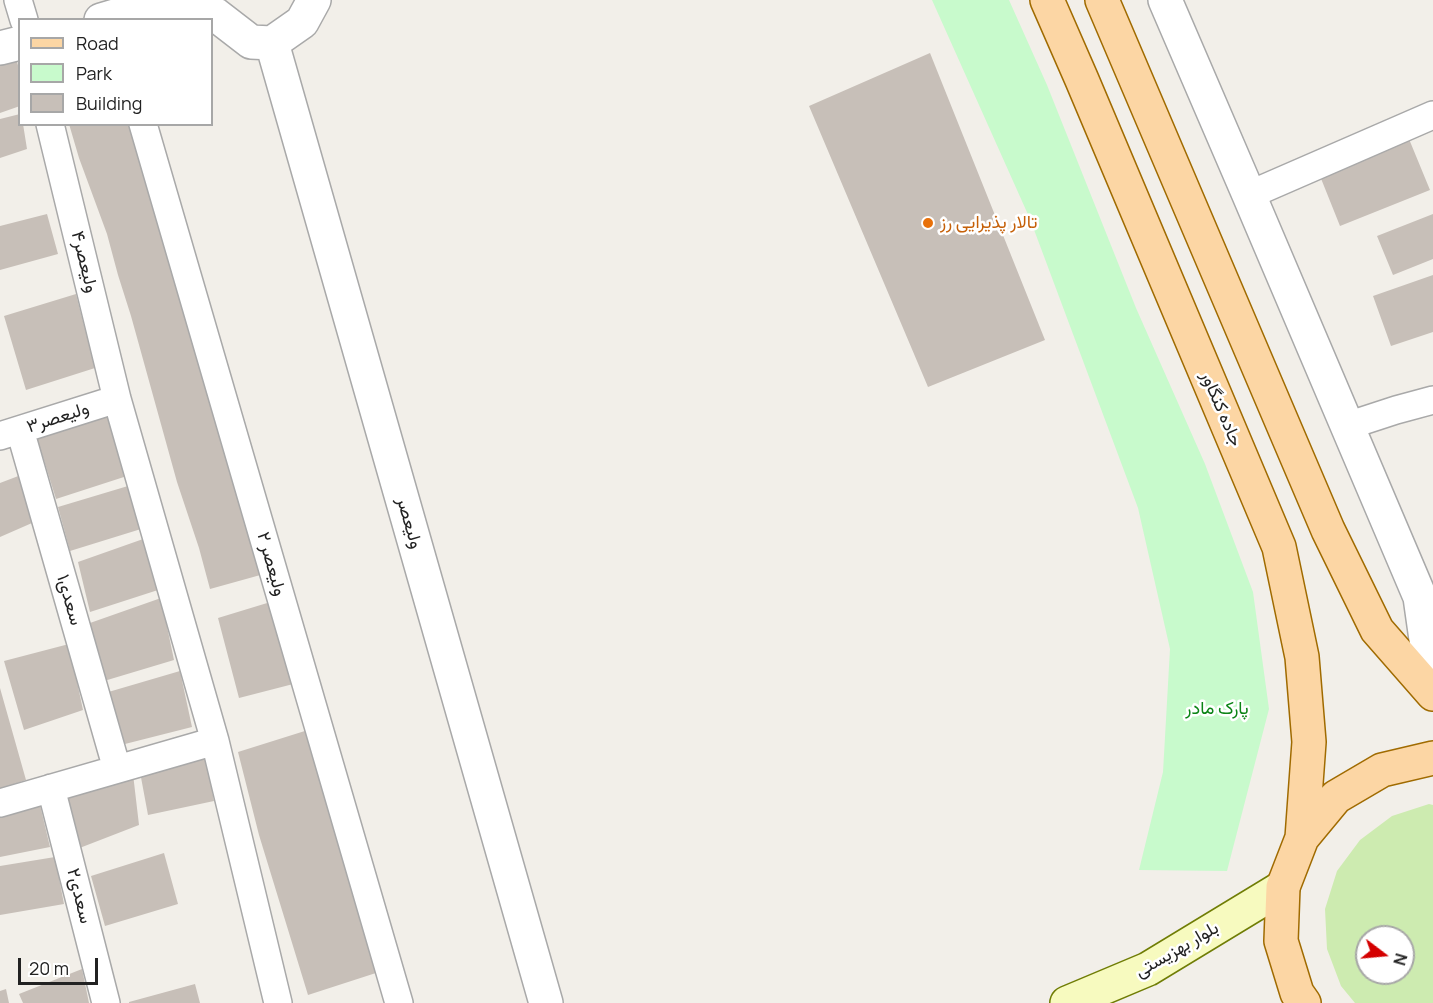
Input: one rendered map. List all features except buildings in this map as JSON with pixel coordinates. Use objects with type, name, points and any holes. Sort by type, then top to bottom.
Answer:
[{"type":"main road","name":"جاده کنگاور","points":[[1047,0],[1279,547],[1302,657],[1309,742],[1302,838]]},
{"type":"main road","points":[[1102,0],[1328,530],[1377,630],[1433,694]]},
{"type":"main road","points":[[1304,1003],[1297,993],[1281,941],[1283,887],[1302,838],[1336,797],[1382,770],[1433,758]]},
{"type":"main road","name":"بلوار بهزیستی","points":[[1066,1003],[1148,969],[1283,887]]},
{"type":"street","points":[[18,0],[23,18]]},
{"type":"street","points":[[108,14],[164,1],[186,1],[216,15],[252,42],[272,43],[302,22],[314,0]]},
{"type":"street","points":[[1165,0],[1420,597],[1433,689]]},
{"type":"street","name":"ولیعصر","points":[[272,43],[546,1003]]},
{"type":"street","points":[[0,48],[18,44]]},
{"type":"street","points":[[1250,195],[1433,115]]},
{"type":"street","name":"ولیعصر۴","points":[[50,126],[117,399],[215,741],[278,1003]]},
{"type":"street","name":"ولیعصر ۲","points":[[144,126],[399,1003]]},
{"type":"street","name":"ولیعصر۳","points":[[10,433],[117,399]]},
{"type":"street","points":[[1347,426],[1433,400]]},
{"type":"street","name":"سعدی۱","points":[[10,433],[117,769]]},
{"type":"street","points":[[0,803],[215,741]]},
{"type":"street","name":"سعدی۲","points":[[51,788],[106,1003]]},
{"type":"green space","name":"پارک مادر","points":[[932,0],[1009,0],[1047,85],[1136,308],[1205,464],[1253,592],[1269,709],[1227,871],[1139,870],[1163,772],[1170,649],[1138,508],[1030,219]]},
{"type":"green space","points":[[1429,804],[1433,805],[1433,1003],[1355,1003],[1341,986],[1327,949],[1325,909],[1337,871],[1360,840],[1392,816]]},
{"type":"place","name":"تالار پذیرایی رز","points":[[928,223]]}]
